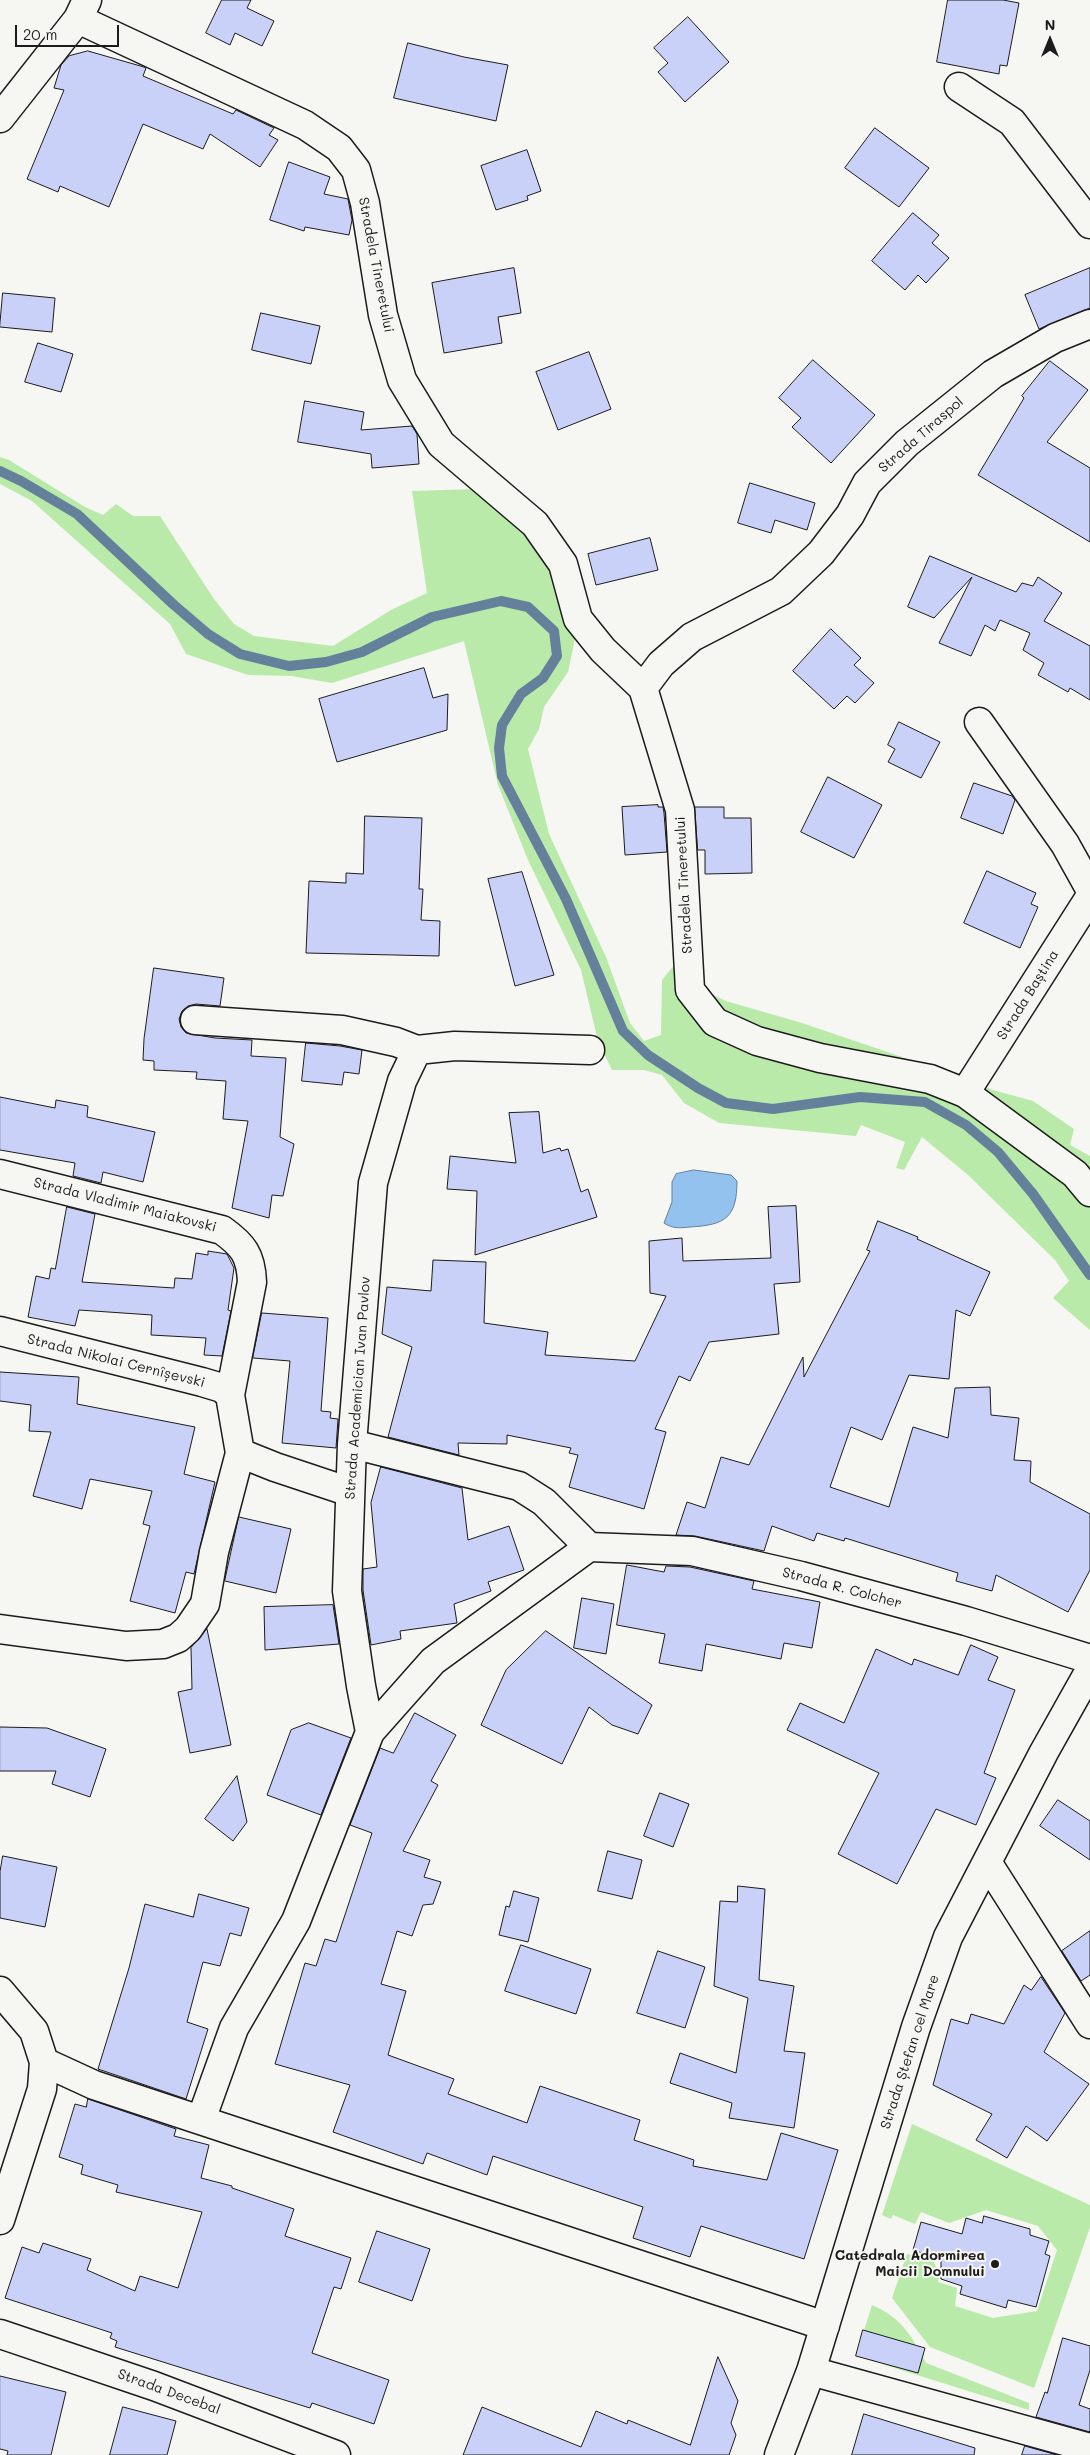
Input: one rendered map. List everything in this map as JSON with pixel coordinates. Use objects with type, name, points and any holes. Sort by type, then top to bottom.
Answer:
[{"type":"street","points":[[0,118],[82,9]]},
{"type":"street","name":"Stradela Tineretului","points":[[82,9],[305,125],[338,148],[356,170],[365,204],[383,315],[402,380],[441,444],[535,524],[563,564],[578,620],[603,650],[643,688],[680,810],[690,990],[715,1022],[757,1041],[820,1058],[930,1079],[965,1093],[1075,1174],[1090,1192]]},
{"type":"street","points":[[959,87],[1012,122],[1090,224]]},
{"type":"street","name":"Strada Tiraspol","points":[[643,688],[661,664],[692,637],[781,590],[821,554],[850,515],[866,483],[907,443],[993,374],[1055,338],[1090,324]]},
{"type":"street","points":[[979,722],[1065,844],[1090,889]]},
{"type":"street","name":"Strada Baștina","points":[[965,1093],[1090,896]]},
{"type":"street","points":[[195,1020],[342,1030],[396,1042],[417,1050],[455,1046],[590,1050]]},
{"type":"street","name":"Strada Academician Ivan Pavlov","points":[[370,1732],[347,1591],[352,1444],[373,1183],[402,1081],[417,1050]]},
{"type":"street","name":"Strada Vladimir Maiakovski","points":[[0,1174],[222,1230],[236,1240],[246,1253],[252,1266],[252,1282],[230,1395]]},
{"type":"street","name":"Strada Nikolai Cernîșevski","points":[[0,1331],[202,1382],[222,1388],[230,1395]]},
{"type":"street","points":[[0,1629],[126,1646],[163,1644],[178,1638],[188,1629],[205,1604],[214,1552],[240,1453],[230,1395]]},
{"type":"street","points":[[201,2120],[234,2028],[296,1921],[370,1732],[433,1662],[589,1548],[544,1502],[518,1486],[352,1444]]},
{"type":"street","points":[[240,1453],[350,1492]]},
{"type":"street","name":"Strada R. Colcher","points":[[589,1548],[692,1551],[801,1576],[966,1621],[1090,1659]]},
{"type":"street","name":"Strada Ștefan cel Mare","points":[[780,2455],[811,2371],[916,2026],[948,1937],[987,1862],[1086,1685]]},
{"type":"street","points":[[987,1862],[1090,2024]]},
{"type":"street","points":[[0,1991],[34,2031],[44,2062],[42,2089],[0,2220]]},
{"type":"street","points":[[44,2062],[94,2085],[825,2326]]},
{"type":"street","name":"Strada Decebal","points":[[0,2334],[154,2386],[336,2455]]},
{"type":"street","points":[[811,2371],[1090,2448]]},
{"type":"green space","points":[[0,457],[9,460],[85,507],[103,515],[116,504],[133,516],[160,516],[214,599],[234,624],[254,636],[333,646],[391,610],[427,593],[412,491],[477,489],[530,531],[553,566],[575,639],[568,672],[544,707],[539,729],[528,749],[549,834],[606,957],[630,1023],[644,1041],[661,1035],[662,980],[675,964],[704,962],[705,991],[726,1001],[802,1023],[961,1077],[993,1090],[1033,1101],[1074,1129],[1070,1145],[1090,1156],[1090,1330],[1053,1298],[1069,1281],[1055,1260],[968,1175],[922,1137],[904,1170],[896,1168],[905,1142],[861,1125],[856,1136],[719,1123],[684,1103],[662,1075],[644,1070],[612,1070],[598,1041],[581,970],[528,860],[498,785],[464,641],[332,683],[291,676],[248,675],[186,654],[170,624],[32,501],[0,484]]},
{"type":"green space","points":[[912,2124],[1090,2205],[1090,2227],[1034,2388],[930,2347],[892,2298],[907,2254],[933,2261],[940,2274],[938,2282],[957,2288],[955,2306],[993,2318],[1037,2311],[1057,2250],[1038,2226],[986,2210],[949,2223],[921,2212],[915,2224],[893,2215],[891,2219],[882,2215]]},
{"type":"green space","points":[[872,2305],[891,2316],[905,2328],[926,2363],[1029,2403],[1029,2410],[856,2356]]},
{"type":"water","points":[[694,1170],[731,1175],[737,1181],[735,1204],[727,1217],[712,1224],[680,1228],[667,1225],[664,1223],[672,1202],[672,1182],[676,1174]]},
{"type":"building","points":[[222,0],[251,0],[247,8],[274,21],[262,46],[235,33],[230,45],[206,33]]},
{"type":"building","points":[[948,0],[1003,0],[1019,3],[1007,66],[1000,65],[999,74],[937,62]]},
{"type":"building","points":[[688,17],[729,62],[685,102],[658,72],[668,63],[654,48]]},
{"type":"building","points":[[408,43],[464,57],[508,65],[496,121],[394,98]]},
{"type":"building","points":[[88,51],[144,67],[146,68],[143,76],[233,114],[236,110],[274,128],[269,135],[278,140],[260,167],[210,134],[203,149],[143,124],[109,207],[60,186],[58,192],[27,179],[64,90],[54,88],[61,65],[69,56]]},
{"type":"building","points":[[875,128],[929,168],[899,207],[845,168]]},
{"type":"building","points":[[527,150],[541,191],[527,196],[528,200],[496,210],[481,166]]},
{"type":"building","points":[[289,162],[330,177],[324,194],[348,199],[352,220],[349,235],[305,227],[304,231],[270,220]]},
{"type":"building","points":[[913,213],[939,235],[932,243],[949,258],[926,283],[918,275],[905,290],[872,261]]},
{"type":"building","points":[[514,268],[521,313],[498,317],[502,343],[444,353],[432,283]]},
{"type":"building","points":[[1090,268],[1090,308],[1039,329],[1025,295]]},
{"type":"building","points":[[3,293],[55,298],[52,332],[0,327]]},
{"type":"building","points":[[261,313],[320,326],[311,364],[252,350]]},
{"type":"building","points":[[38,343],[73,354],[61,392],[25,382]]},
{"type":"building","points":[[589,352],[611,409],[558,430],[536,372]]},
{"type":"building","points":[[813,360],[875,415],[831,463],[792,427],[801,418],[779,398]]},
{"type":"building","points":[[1050,361],[1088,390],[1047,442],[1090,468],[1090,542],[978,475],[1024,398],[1022,396]]},
{"type":"building","points":[[305,401],[364,412],[361,430],[412,426],[417,434],[419,464],[372,468],[371,454],[298,442]]},
{"type":"building","points":[[750,483],[815,503],[807,530],[775,520],[771,533],[738,523]]},
{"type":"building","points":[[650,538],[658,570],[596,585],[588,554]]},
{"type":"building","points":[[930,556],[1016,592],[1022,583],[1033,586],[1038,577],[1062,593],[1044,621],[1090,646],[1090,700],[1070,688],[1068,692],[1038,675],[1044,663],[1023,650],[1030,633],[1000,620],[995,631],[985,625],[971,656],[939,643],[972,577],[934,618],[908,607]]},
{"type":"building","points":[[831,629],[861,658],[854,665],[874,683],[855,703],[847,696],[834,709],[793,671]]},
{"type":"building","points":[[424,668],[433,698],[448,694],[447,730],[337,762],[319,699]]},
{"type":"building","points":[[899,722],[940,742],[921,778],[888,762],[895,749],[888,745]]},
{"type":"building","points":[[828,777],[882,805],[854,858],[801,832]]},
{"type":"building","points":[[974,783],[1012,796],[1015,800],[1003,834],[961,818]]},
{"type":"building","points":[[658,805],[658,807],[663,807],[667,852],[625,855],[622,807]]},
{"type":"building","points":[[695,807],[724,807],[724,818],[751,818],[752,873],[705,874],[705,850],[698,850]]},
{"type":"building","points":[[365,816],[422,818],[419,889],[423,889],[421,920],[440,921],[439,956],[306,953],[309,881],[346,883],[346,873],[363,874]]},
{"type":"building","points":[[987,871],[1036,893],[1031,904],[1038,907],[1020,948],[964,923]]},
{"type":"building","points":[[522,872],[554,975],[515,986],[488,879]]},
{"type":"building","points":[[154,968],[224,978],[220,1006],[196,1004],[188,1006],[182,1011],[179,1019],[181,1027],[186,1033],[215,1038],[252,1040],[251,1056],[286,1058],[280,1137],[294,1144],[283,1196],[272,1195],[269,1218],[232,1208],[248,1121],[223,1119],[226,1081],[196,1079],[197,1072],[154,1070],[154,1061],[143,1060],[144,1039]]},
{"type":"building","points":[[306,1043],[362,1050],[359,1074],[344,1072],[342,1085],[302,1081]]},
{"type":"building","points":[[0,1097],[55,1108],[56,1100],[88,1106],[87,1117],[155,1132],[143,1182],[103,1172],[101,1183],[73,1176],[75,1163],[0,1150]]},
{"type":"building","points":[[539,1112],[543,1153],[560,1148],[561,1151],[568,1149],[581,1192],[588,1189],[597,1217],[475,1255],[477,1191],[447,1189],[450,1156],[516,1163],[509,1113]]},
{"type":"building","points":[[796,1206],[800,1282],[774,1284],[779,1334],[709,1342],[690,1381],[679,1376],[655,1429],[666,1432],[644,1509],[569,1487],[578,1455],[569,1453],[571,1448],[507,1435],[507,1444],[458,1443],[459,1455],[388,1437],[412,1347],[382,1334],[387,1287],[431,1291],[433,1260],[486,1262],[484,1323],[548,1332],[545,1355],[635,1361],[666,1296],[650,1293],[649,1241],[682,1238],[683,1261],[771,1258],[768,1207]]},
{"type":"building","points":[[67,1207],[95,1214],[82,1282],[174,1288],[175,1278],[192,1279],[196,1253],[208,1255],[208,1251],[227,1254],[234,1268],[228,1310],[231,1311],[222,1356],[204,1355],[206,1338],[151,1335],[152,1315],[79,1310],[75,1326],[28,1317],[36,1276],[49,1279],[51,1268],[55,1269]]},
{"type":"building","points":[[878,1221],[918,1237],[917,1239],[990,1272],[970,1316],[956,1310],[949,1379],[909,1375],[882,1440],[851,1427],[830,1487],[889,1507],[913,1427],[948,1438],[955,1388],[990,1387],[991,1415],[1019,1418],[1014,1460],[1031,1461],[1030,1482],[1090,1514],[1090,1570],[1068,1612],[996,1575],[992,1591],[956,1581],[958,1573],[845,1538],[844,1541],[817,1533],[814,1541],[772,1526],[764,1551],[695,1536],[676,1535],[687,1502],[705,1508],[721,1457],[749,1465],[803,1357],[804,1377],[870,1251],[867,1250]]},
{"type":"building","points":[[262,1313],[328,1318],[321,1411],[331,1412],[330,1418],[338,1419],[336,1448],[282,1443],[290,1361],[253,1358]]},
{"type":"building","points":[[0,1372],[79,1377],[77,1404],[195,1427],[184,1474],[215,1482],[194,1574],[186,1572],[175,1613],[130,1601],[150,1526],[143,1524],[152,1491],[90,1479],[82,1509],[33,1496],[51,1432],[29,1431],[31,1405],[0,1401]]},
{"type":"building","points":[[381,1467],[462,1488],[468,1540],[509,1526],[524,1570],[488,1582],[491,1591],[454,1604],[457,1623],[400,1631],[401,1639],[371,1645],[363,1590],[363,1569],[377,1567],[371,1503]]},
{"type":"building","points":[[239,1517],[291,1529],[276,1593],[225,1581]]},
{"type":"building","points":[[627,1565],[664,1572],[666,1566],[690,1567],[754,1581],[752,1589],[820,1602],[812,1648],[784,1643],[781,1659],[706,1644],[702,1671],[659,1663],[665,1634],[617,1625]]},
{"type":"building","points":[[582,1598],[614,1604],[606,1654],[574,1648]]},
{"type":"building","points":[[333,1605],[339,1644],[265,1650],[264,1607]]},
{"type":"building","points":[[207,1629],[231,1745],[190,1753],[178,1692],[192,1689],[191,1648]]},
{"type":"building","points":[[546,1631],[652,1705],[638,1734],[612,1725],[589,1707],[562,1764],[481,1725],[506,1670]]},
{"type":"building","points":[[971,1645],[998,1657],[988,1680],[1015,1690],[984,1773],[996,1778],[976,1825],[936,1809],[897,1884],[838,1854],[879,1773],[787,1730],[800,1703],[844,1723],[876,1649],[912,1665],[914,1659],[958,1675]]},
{"type":"building","points":[[415,1713],[456,1735],[431,1781],[438,1785],[403,1851],[430,1860],[424,1877],[441,1882],[433,1904],[423,1905],[412,1936],[397,1931],[381,1984],[406,1991],[388,2055],[454,2079],[448,2094],[527,2123],[540,2086],[640,2120],[634,2140],[694,2160],[693,2166],[767,2180],[781,2133],[838,2150],[804,2259],[701,2226],[690,2257],[633,2238],[643,2207],[493,2156],[487,2175],[427,2153],[423,2164],[333,2132],[350,2085],[275,2064],[305,1963],[316,1966],[325,1939],[336,1942],[372,1833],[350,1825],[380,1748],[393,1753]]},
{"type":"building","points":[[309,1723],[351,1738],[321,1815],[267,1795],[291,1730]]},
{"type":"building","points":[[0,1727],[47,1728],[106,1749],[90,1797],[52,1784],[56,1771],[0,1771]]},
{"type":"building","points":[[237,1776],[247,1822],[233,1841],[205,1819]]},
{"type":"building","points":[[660,1793],[689,1804],[673,1847],[644,1836]]},
{"type":"building","points":[[1058,1800],[1090,1821],[1090,1860],[1040,1826]]},
{"type":"building","points":[[608,1851],[642,1860],[632,1899],[598,1891]]},
{"type":"building","points":[[3,1856],[57,1867],[45,1927],[0,1918],[0,1872]]},
{"type":"building","points":[[738,1886],[765,1889],[759,1980],[794,1986],[784,2051],[805,2053],[794,2128],[729,2118],[732,2103],[670,2083],[680,2053],[736,2073],[748,1998],[714,1986],[720,1901],[737,1902]]},
{"type":"building","points":[[514,1891],[539,1898],[528,1942],[499,1935],[506,1906],[509,1907]]},
{"type":"building","points":[[199,1894],[249,1908],[241,1936],[230,1933],[220,1966],[203,1962],[187,2022],[208,2029],[186,2099],[98,2069],[129,1968],[145,1904],[193,1917]]},
{"type":"building","points":[[1090,1931],[1090,1975],[1081,1981],[1062,1951]]},
{"type":"building","points":[[521,1945],[591,1969],[576,2014],[505,1991]]},
{"type":"building","points":[[658,1951],[705,1967],[685,2028],[637,2013]]},
{"type":"building","points":[[1041,1977],[1065,2013],[1044,2052],[1089,2084],[1047,2141],[1026,2126],[1007,2158],[976,2140],[992,2114],[933,2085],[951,2019],[968,2024],[971,2014],[1004,2024],[1024,1985],[1031,1990]]},
{"type":"building","points":[[88,2099],[176,2129],[174,2136],[209,2145],[201,2178],[232,2186],[232,2188],[294,2209],[285,2236],[351,2258],[341,2289],[334,2287],[312,2353],[389,2380],[374,2424],[312,2403],[310,2408],[115,2347],[117,2341],[110,2338],[112,2333],[5,2298],[22,2247],[39,2253],[43,2243],[91,2259],[87,2270],[135,2291],[140,2276],[178,2288],[202,2212],[116,2192],[118,2185],[81,2174],[83,2165],[59,2157],[75,2104],[86,2107]]},
{"type":"building","name":"Catedrala Adormirea Maicii Domnului","points":[[984,2216],[1030,2229],[1030,2235],[1049,2241],[1045,2254],[1050,2256],[1036,2307],[1008,2300],[1006,2308],[960,2294],[962,2286],[941,2279],[941,2259],[913,2250],[921,2222],[962,2234],[966,2218],[982,2223]]},
{"type":"building","points":[[377,2231],[430,2249],[412,2301],[359,2282]]},
{"type":"building","points":[[863,2330],[925,2348],[918,2373],[856,2356]]},
{"type":"building","points":[[1063,2338],[1090,2346],[1090,2370],[1079,2405],[1090,2409],[1090,2432],[1036,2417],[1045,2392],[1047,2393]]},
{"type":"building","points":[[718,2357],[738,2401],[731,2423],[736,2435],[729,2455],[463,2455],[482,2407],[581,2447],[596,2411],[627,2424],[628,2420],[690,2445]]},
{"type":"building","points":[[0,2376],[66,2392],[51,2455],[7,2455],[8,2451],[0,2449]]},
{"type":"building","points":[[123,2407],[176,2421],[167,2455],[110,2455]]},
{"type":"building","points":[[864,2414],[975,2448],[974,2455],[852,2455]]},
{"type":"building","points":[[1025,2446],[1057,2455],[1022,2455]]},
{"type":"waterway","points":[[0,471],[21,481],[77,514],[174,605],[208,634],[240,654],[289,666],[326,662],[362,652],[432,617],[501,601],[528,607],[554,631],[557,656],[543,678],[521,694],[502,725],[499,748],[502,776],[566,899],[623,1031],[648,1055],[698,1088],[726,1103],[773,1109],[860,1097],[925,1102],[966,1125],[998,1152],[1033,1194],[1090,1275]]},
{"type":"place","name":"Catedrala Adormirea Maicii Domnului","points":[[995,2264]]}]
